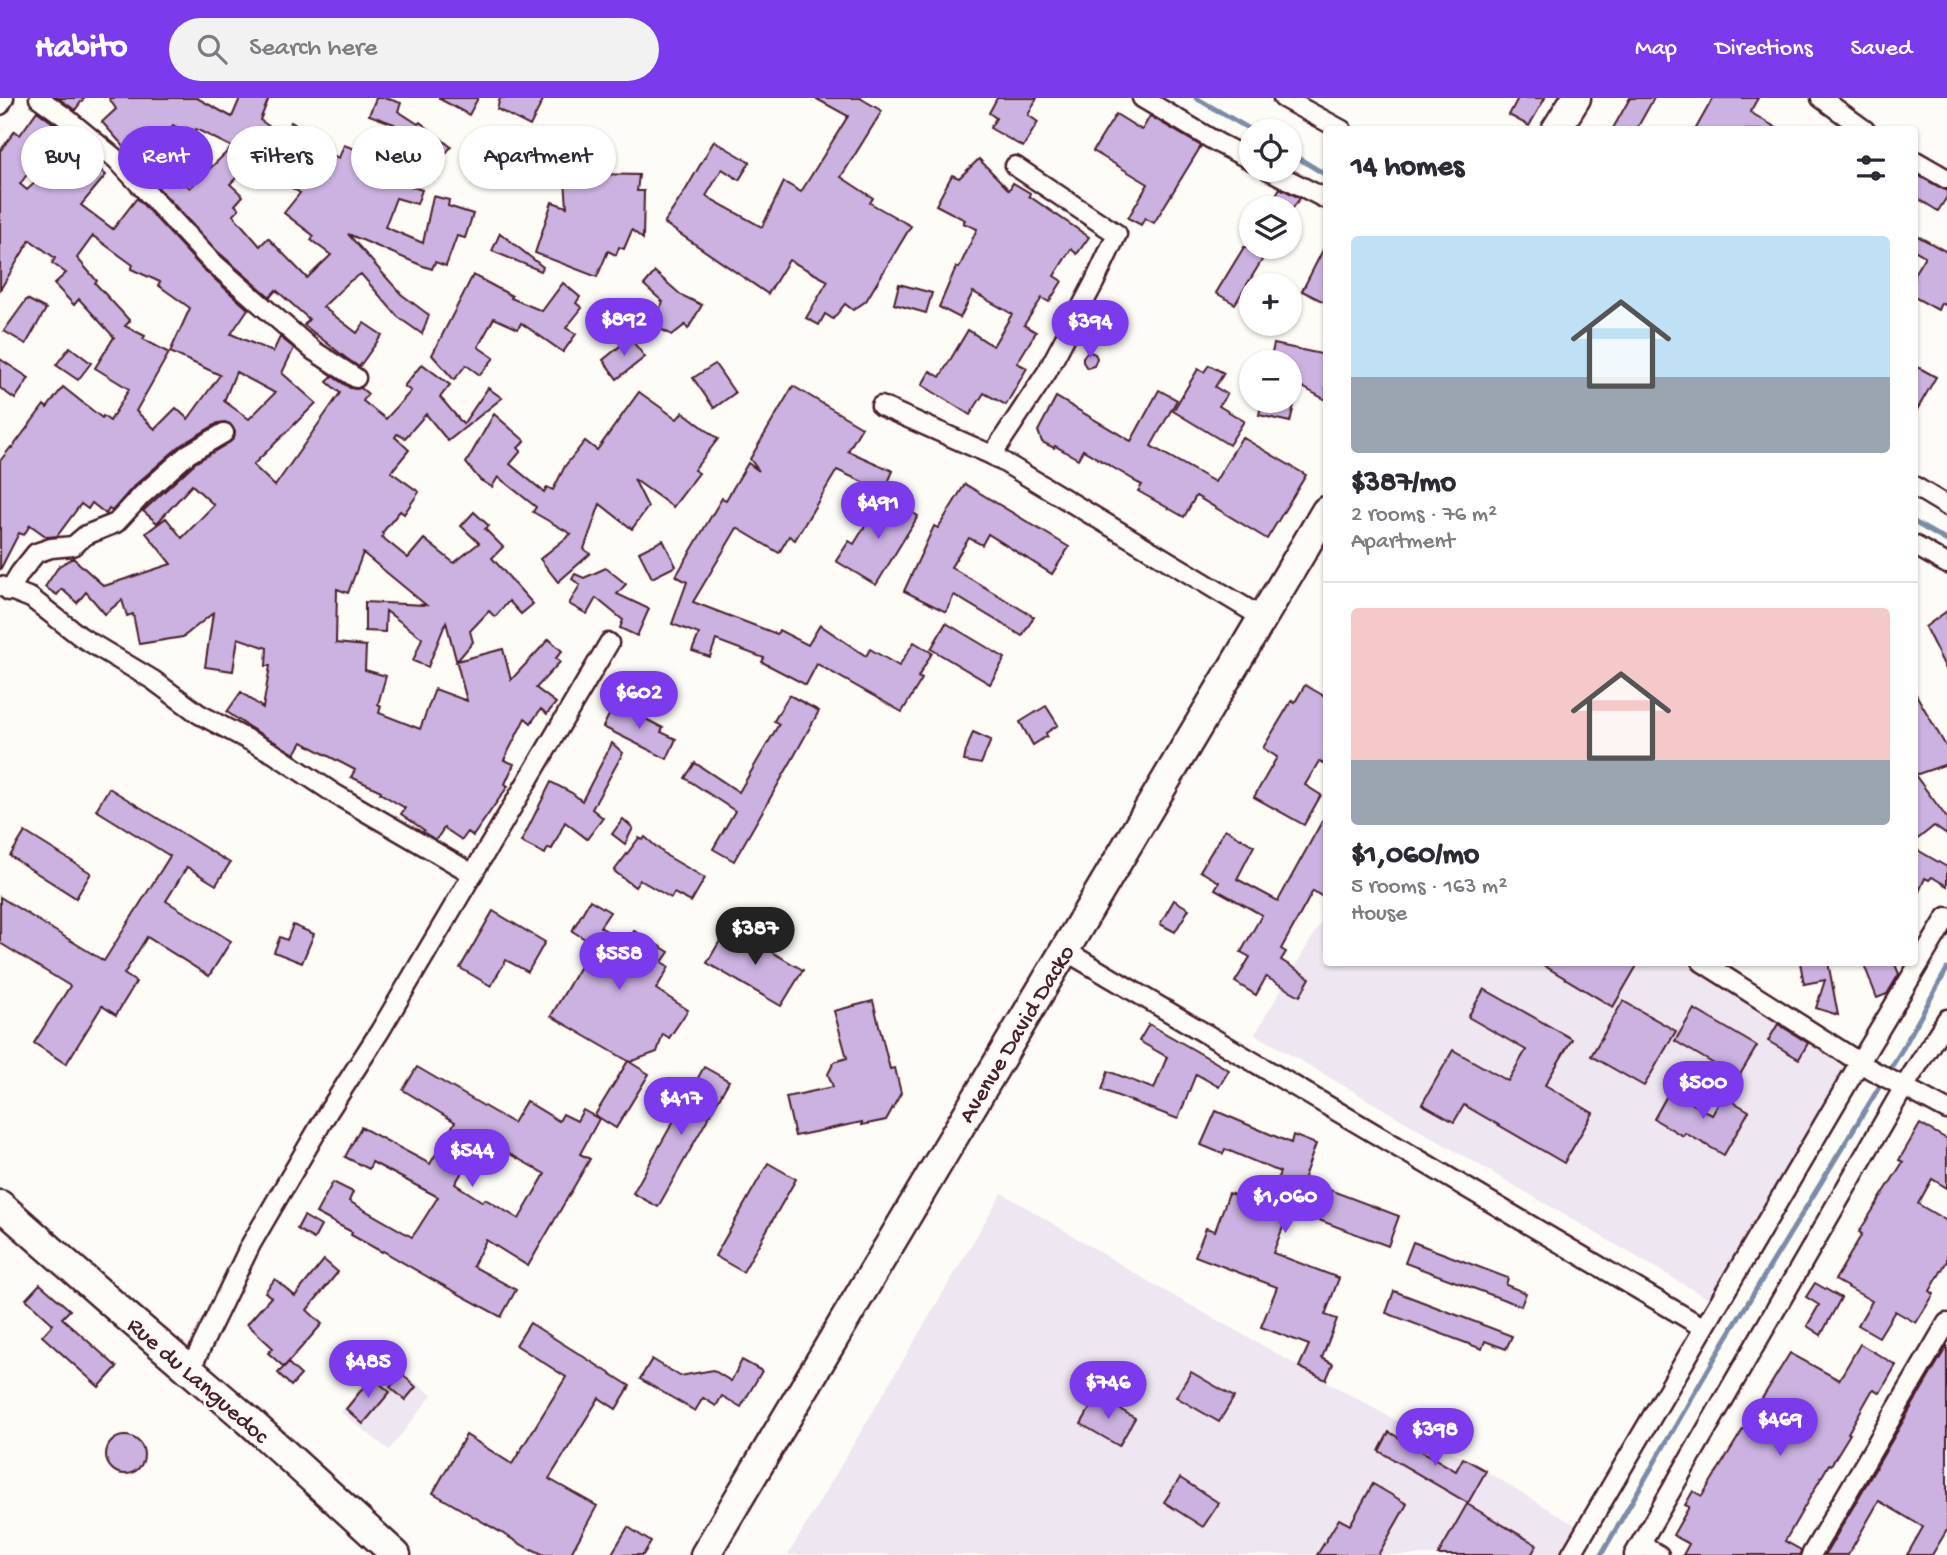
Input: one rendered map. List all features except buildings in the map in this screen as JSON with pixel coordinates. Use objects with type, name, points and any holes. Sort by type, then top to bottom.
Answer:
[{"type":"main road","points":[[1558,126],[1576,98]]},
{"type":"main road","name":"Avenue David Dacko","points":[[705,1555],[1323,516]]},
{"type":"main road","name":"Rue du Languedoc","points":[[0,1205],[248,1420],[396,1555]]},
{"type":"street","points":[[0,105],[4,98]]},
{"type":"street","points":[[39,98],[116,159],[209,259],[314,351],[356,378]]},
{"type":"street","points":[[1142,98],[1239,154]]},
{"type":"street","points":[[1283,98],[1335,126]]},
{"type":"street","points":[[1821,98],[1860,126]]},
{"type":"street","points":[[1918,162],[1947,179]]},
{"type":"street","points":[[992,455],[1047,372],[1117,234],[1015,166]]},
{"type":"street","points":[[1292,182],[1323,198]]},
{"type":"street","points":[[881,407],[992,455],[1263,618]]},
{"type":"street","points":[[224,433],[188,454],[142,495],[116,523],[86,535],[73,546],[51,548],[36,553],[5,588],[31,598],[81,637],[153,680],[198,715],[272,753],[335,794],[473,874]]},
{"type":"street","points":[[1918,488],[1947,506]]},
{"type":"street","points":[[1918,547],[1947,564]]},
{"type":"street","points":[[190,1370],[251,1244],[609,643]]},
{"type":"street","points":[[1572,1555],[1704,1328],[1865,1066],[1947,917]]},
{"type":"street","points":[[1064,950],[1704,1328]]},
{"type":"street","points":[[1708,966],[1865,1066],[1947,1110]]},
{"type":"street","points":[[1660,1555],[1638,1549],[1900,1084],[1947,1019]]},
{"type":"street","points":[[1811,1555],[1947,1324]]},
{"type":"shaded area","points":[[1323,919],[1323,966],[1688,966],[1848,1059],[1714,1302],[1255,1034]]},
{"type":"shaded area","points":[[1002,1193],[1156,1286],[1486,1471],[1578,1527],[1562,1555],[788,1555]]},
{"type":"shaded area","points":[[384,1358],[432,1395],[389,1450],[341,1412]]},
{"type":"waterway","points":[[1196,98],[1239,123]]},
{"type":"waterway","points":[[1302,160],[1323,173]]},
{"type":"waterway","points":[[1918,524],[1947,541]]},
{"type":"waterway","points":[[1601,1555],[1724,1342],[1903,1048],[1947,969]]}]
